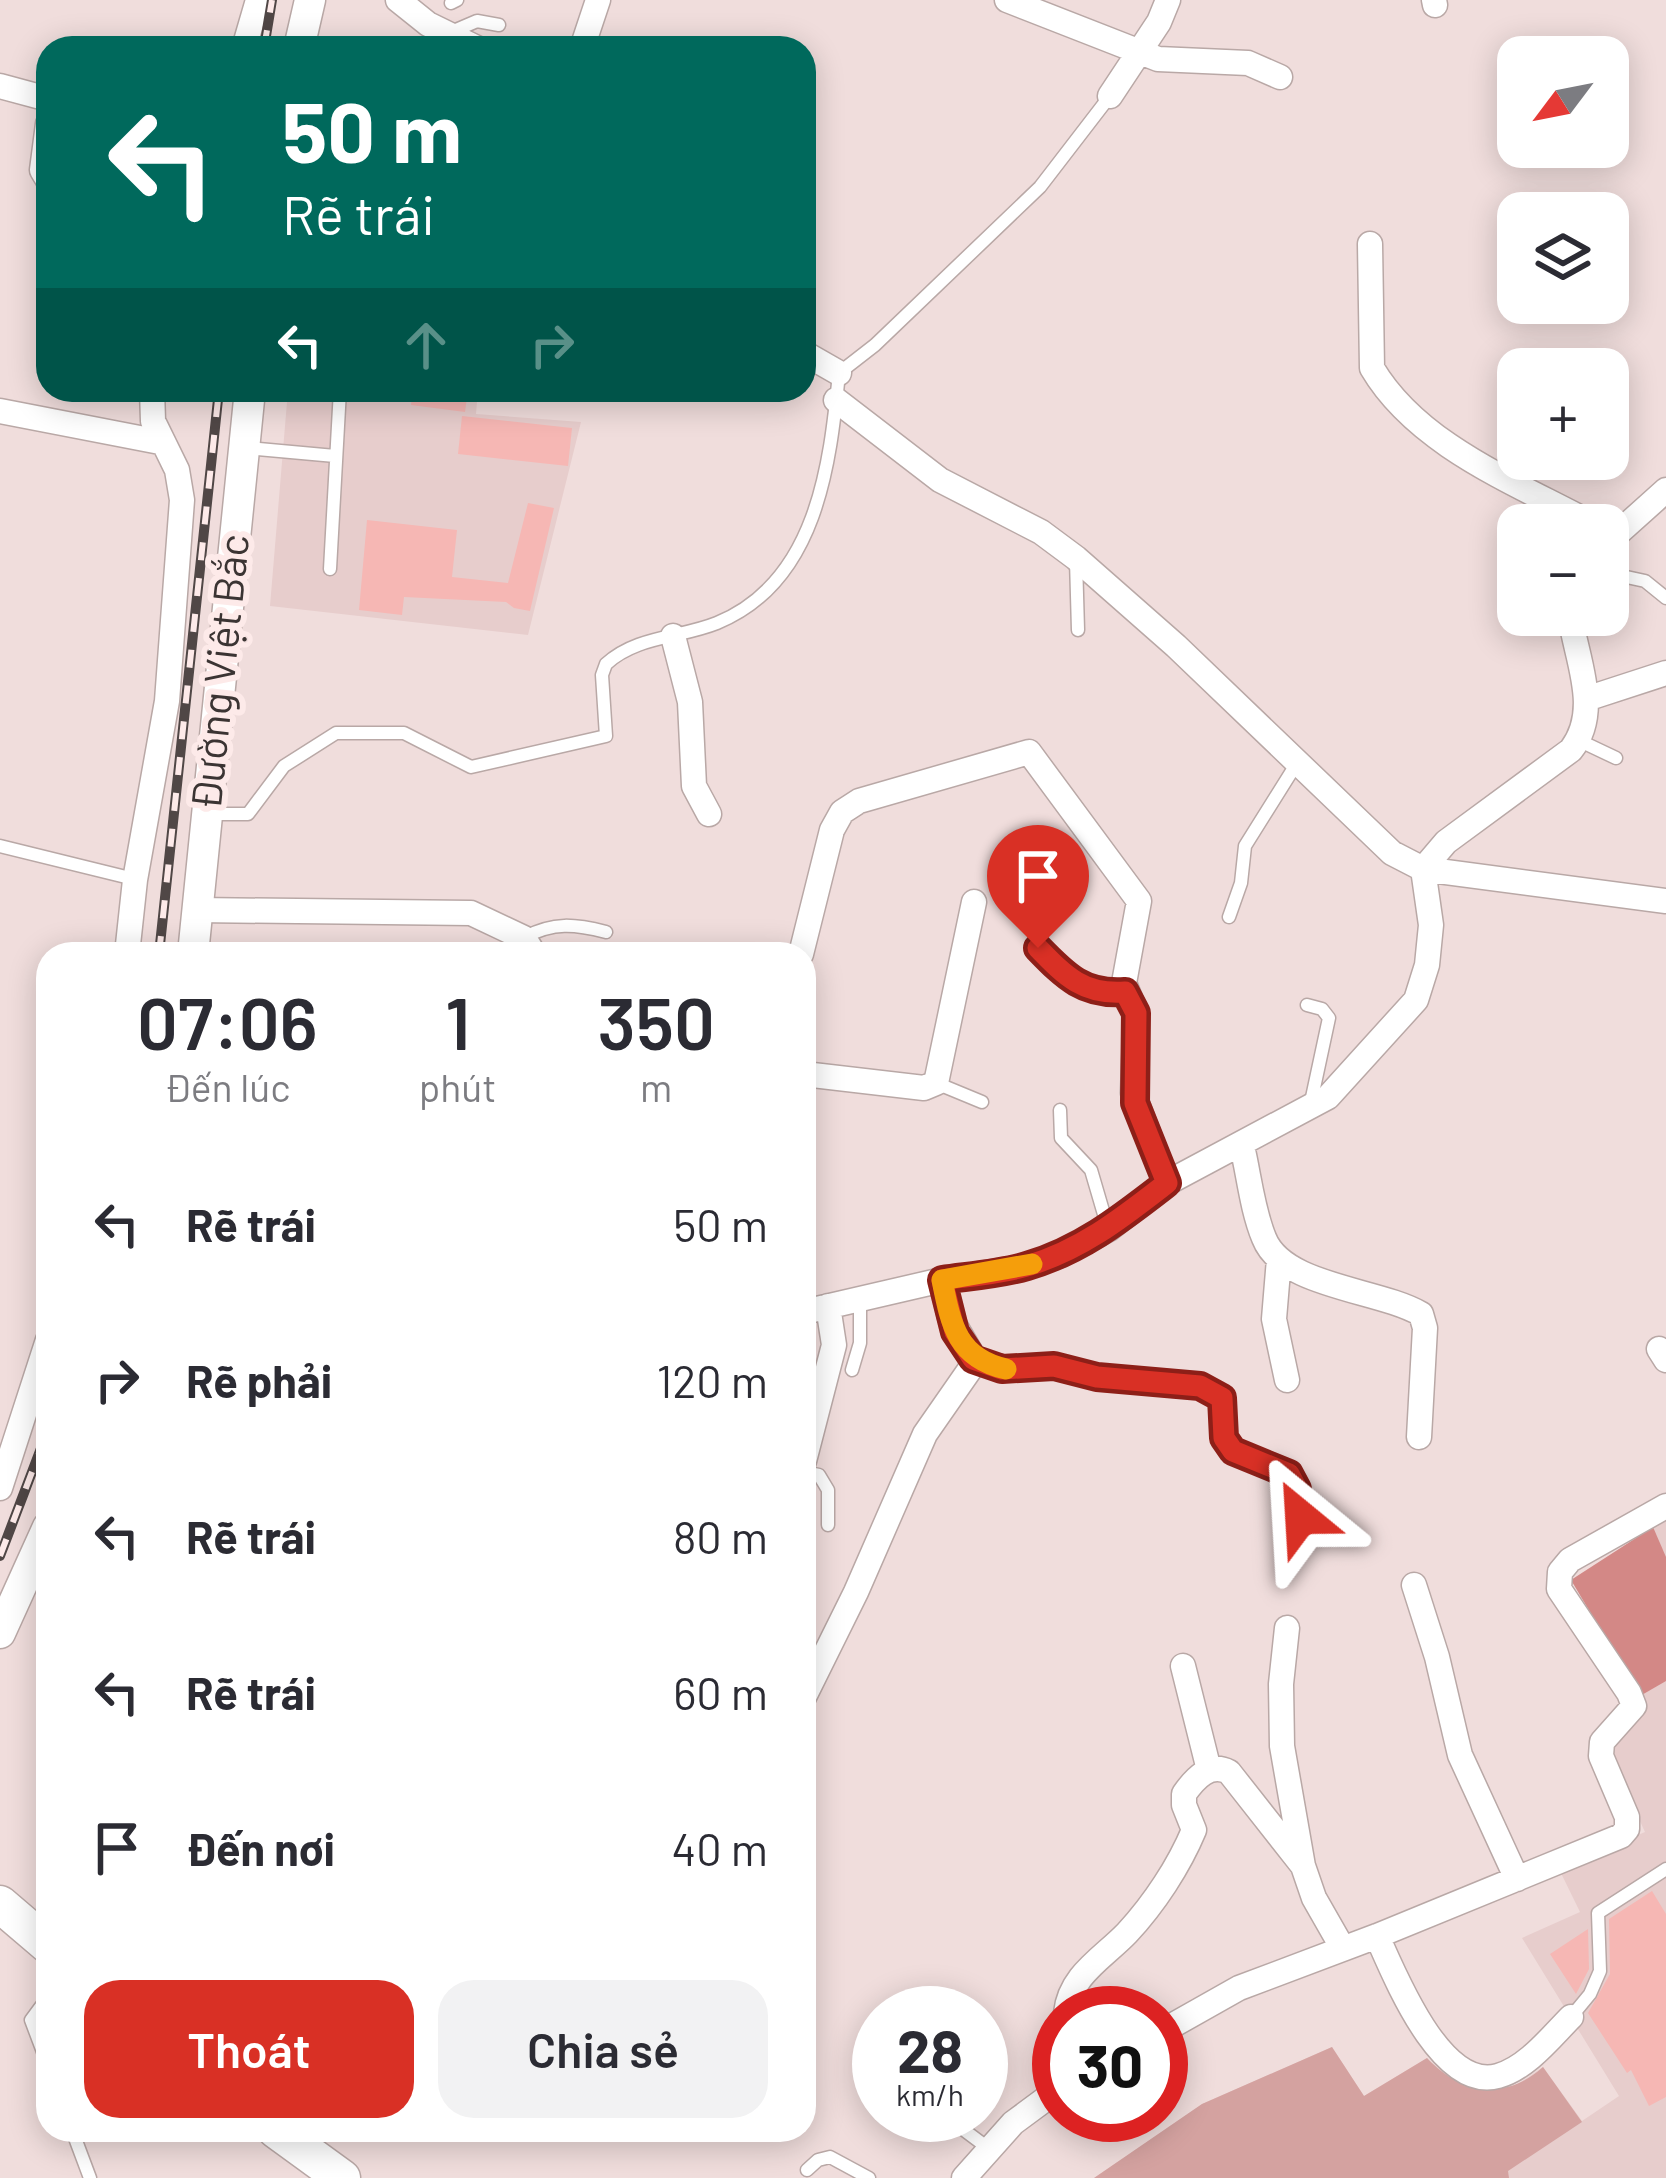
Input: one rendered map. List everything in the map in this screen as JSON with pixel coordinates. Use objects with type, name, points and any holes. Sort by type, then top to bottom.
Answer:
[{"type":"main road","points":[[0,1904],[36,1935]]},
{"type":"main road","points":[[292,2142],[342,2178]]},
{"type":"street","points":[[248,36],[258,0]]},
{"type":"street","points":[[302,36],[310,0]]},
{"type":"street","points":[[398,0],[452,36]]},
{"type":"street","points":[[1007,0],[1164,60],[1247,63],[1280,77]]},
{"type":"street","points":[[1110,96],[1168,0]]},
{"type":"street","points":[[584,36],[591,4]]},
{"type":"street","points":[[0,86],[36,96]]},
{"type":"street","points":[[1370,244],[1372,368],[1381,383],[1412,417],[1457,451],[1552,504]]},
{"type":"street","points":[[816,360],[839,373]]},
{"type":"street","points":[[836,400],[940,479],[1041,532],[1076,558],[1176,646],[1392,853],[1423,869],[1666,901]]},
{"type":"street","points":[[128,942],[167,701],[182,500],[177,470],[153,421],[152,402]]},
{"type":"street","name":"Đường Việt Bắc","points":[[194,942],[248,402]]},
{"type":"street","points":[[0,411],[160,442]]},
{"type":"street","points":[[1629,517],[1666,490]]},
{"type":"street","points":[[673,636],[690,702],[694,786],[709,814]]},
{"type":"street","points":[[816,1415],[834,1345],[816,1309],[1061,1255],[1108,1229],[1167,1183],[1328,1097],[1416,1000],[1427,964],[1431,925],[1423,869],[1446,842],[1578,740],[1586,699],[1574,636]]},
{"type":"street","points":[[1586,699],[1666,674]]},
{"type":"street","points":[[805,942],[832,830],[842,812],[860,801],[1029,752],[1137,894],[1125,992],[1136,1013],[1135,1103],[1167,1183]]},
{"type":"street","points":[[816,1075],[924,1088],[936,1083],[974,902]]},
{"type":"street","points":[[197,910],[471,914],[522,942]]},
{"type":"street","points":[[1242,1145],[1264,1240],[1279,1259],[1299,1272],[1421,1314],[1425,1328],[1419,1437]]},
{"type":"street","points":[[1279,1259],[1274,1319],[1287,1380]]},
{"type":"street","points":[[816,1673],[925,1433],[973,1365],[955,1332],[942,1280]]},
{"type":"street","points":[[973,1359],[1002,1369],[1054,1366],[1097,1377],[1200,1386],[1222,1398],[1224,1438],[1233,1451],[1289,1474],[1297,1489],[1301,1517]]},
{"type":"street","points":[[0,1488],[36,1377]]},
{"type":"street","points":[[1188,2017],[1239,1988],[1621,1836],[1627,1817],[1601,1756],[1602,1742],[1634,1706],[1559,1589],[1560,1572],[1570,1560],[1666,1506]]},
{"type":"street","points":[[0,1634],[36,1554]]},
{"type":"street","points":[[1414,1585],[1460,1755],[1517,1879]]},
{"type":"street","points":[[1287,1628],[1281,1684],[1282,1746],[1303,1866],[1314,1898],[1342,1947]]},
{"type":"street","points":[[1183,1666],[1209,1770]]},
{"type":"street","points":[[1075,1986],[1150,1905],[1194,1830],[1184,1794],[1209,1770],[1220,1767],[1229,1772],[1303,1866]]},
{"type":"street","points":[[1377,1936],[1408,2004],[1434,2042],[1473,2077],[1510,2071],[1571,2017]]},
{"type":"street","points":[[964,2178],[988,2147],[1032,2109]]},
{"type":"lane","points":[[448,34],[477,20],[499,25]]},
{"type":"lane","points":[[206,814],[248,814],[284,766],[336,733],[404,733],[471,767],[606,736],[602,675],[606,664],[641,643],[719,622],[757,598],[792,559],[815,515],[830,466],[839,373],[875,345],[1040,187],[1110,96]]},
{"type":"lane","points":[[330,569],[339,402]]},
{"type":"lane","points":[[242,448],[335,456]]},
{"type":"lane","points":[[1076,558],[1078,630]]},
{"type":"lane","points":[[1629,577],[1646,581],[1666,598]]},
{"type":"lane","points":[[1578,740],[1616,758]]},
{"type":"lane","points":[[1229,917],[1241,883],[1245,846],[1297,763]]},
{"type":"lane","points":[[0,846],[136,880]]},
{"type":"lane","points":[[532,942],[546,926],[573,924],[606,932]]},
{"type":"lane","points":[[1038,948],[1078,987],[1102,994],[1125,992]]},
{"type":"lane","points":[[1307,1005],[1322,1009],[1330,1018],[1310,1109]]},
{"type":"lane","points":[[936,1083],[982,1102]]},
{"type":"lane","points":[[1060,1110],[1061,1138],[1091,1170],[1108,1229]]},
{"type":"lane","points":[[852,1370],[860,1343],[860,1299]]},
{"type":"lane","points":[[816,1474],[828,1490],[828,1526]]},
{"type":"lane","points":[[1571,2017],[1590,1994],[1600,1971],[1598,1913],[1666,1869]]},
{"type":"lane","points":[[76,2142],[90,2178]]},
{"type":"lane","points":[[981,2142],[988,2147]]},
{"type":"lane","points":[[807,2170],[830,2156],[869,2178]]},
{"type":"shaded area","points":[[287,402],[477,402],[476,414],[581,422],[528,635],[270,606]]},
{"type":"shaded area","points":[[1666,1519],[1666,2178],[1094,2178],[1147,2142],[1188,2142],[1188,2114],[1202,2104],[1332,2047],[1364,2096],[1427,2058],[1453,2081],[1478,2090],[1515,2086],[1543,2067],[1582,2121],[1619,2096],[1522,1938],[1580,1912],[1559,1869],[1645,1832],[1613,1762],[1612,1747],[1638,1718],[1637,1689],[1571,1580]]},
{"type":"shaded area","points":[[1653,1527],[1666,1557],[1666,1681],[1640,1696],[1571,1580]]},
{"type":"shaded area","points":[[1332,2047],[1364,2096],[1427,2058],[1454,2079],[1484,2089],[1514,2085],[1543,2067],[1582,2122],[1508,2171],[1509,2178],[1094,2178],[1147,2142],[1188,2142],[1188,2114]]},
{"type":"building","points":[[411,402],[466,402],[465,412]]},
{"type":"building","points":[[462,416],[572,428],[568,466],[458,454]]},
{"type":"building","points":[[528,503],[554,508],[530,611],[506,602],[404,597],[402,615],[359,610],[367,520],[457,530],[452,577],[508,583]]},
{"type":"building","points":[[1652,1891],[1666,1914],[1666,2097],[1649,2106],[1631,2070],[1627,2073],[1588,2013],[1610,1974],[1609,1919]]},
{"type":"building","points":[[1588,1929],[1589,1969],[1576,1994],[1550,1954]]},
{"type":"railway","points":[[266,36],[272,0]]},
{"type":"railway","points":[[160,942],[218,402]]},
{"type":"railway","points":[[0,1556],[36,1462]]},
{"type":"slow traffic","points":[[1006,1369],[973,1359],[955,1332],[942,1280],[1032,1264]]},
{"type":"route","points":[[1038,948],[1078,987],[1102,994],[1125,992],[1134,1006],[1133,1093],[1167,1183],[1108,1229],[1061,1255],[1023,1267],[942,1280],[955,1332],[973,1359],[1002,1369],[1054,1366],[1097,1377],[1200,1386],[1222,1398],[1224,1438],[1233,1451],[1289,1474],[1297,1489],[1301,1517]]}]
